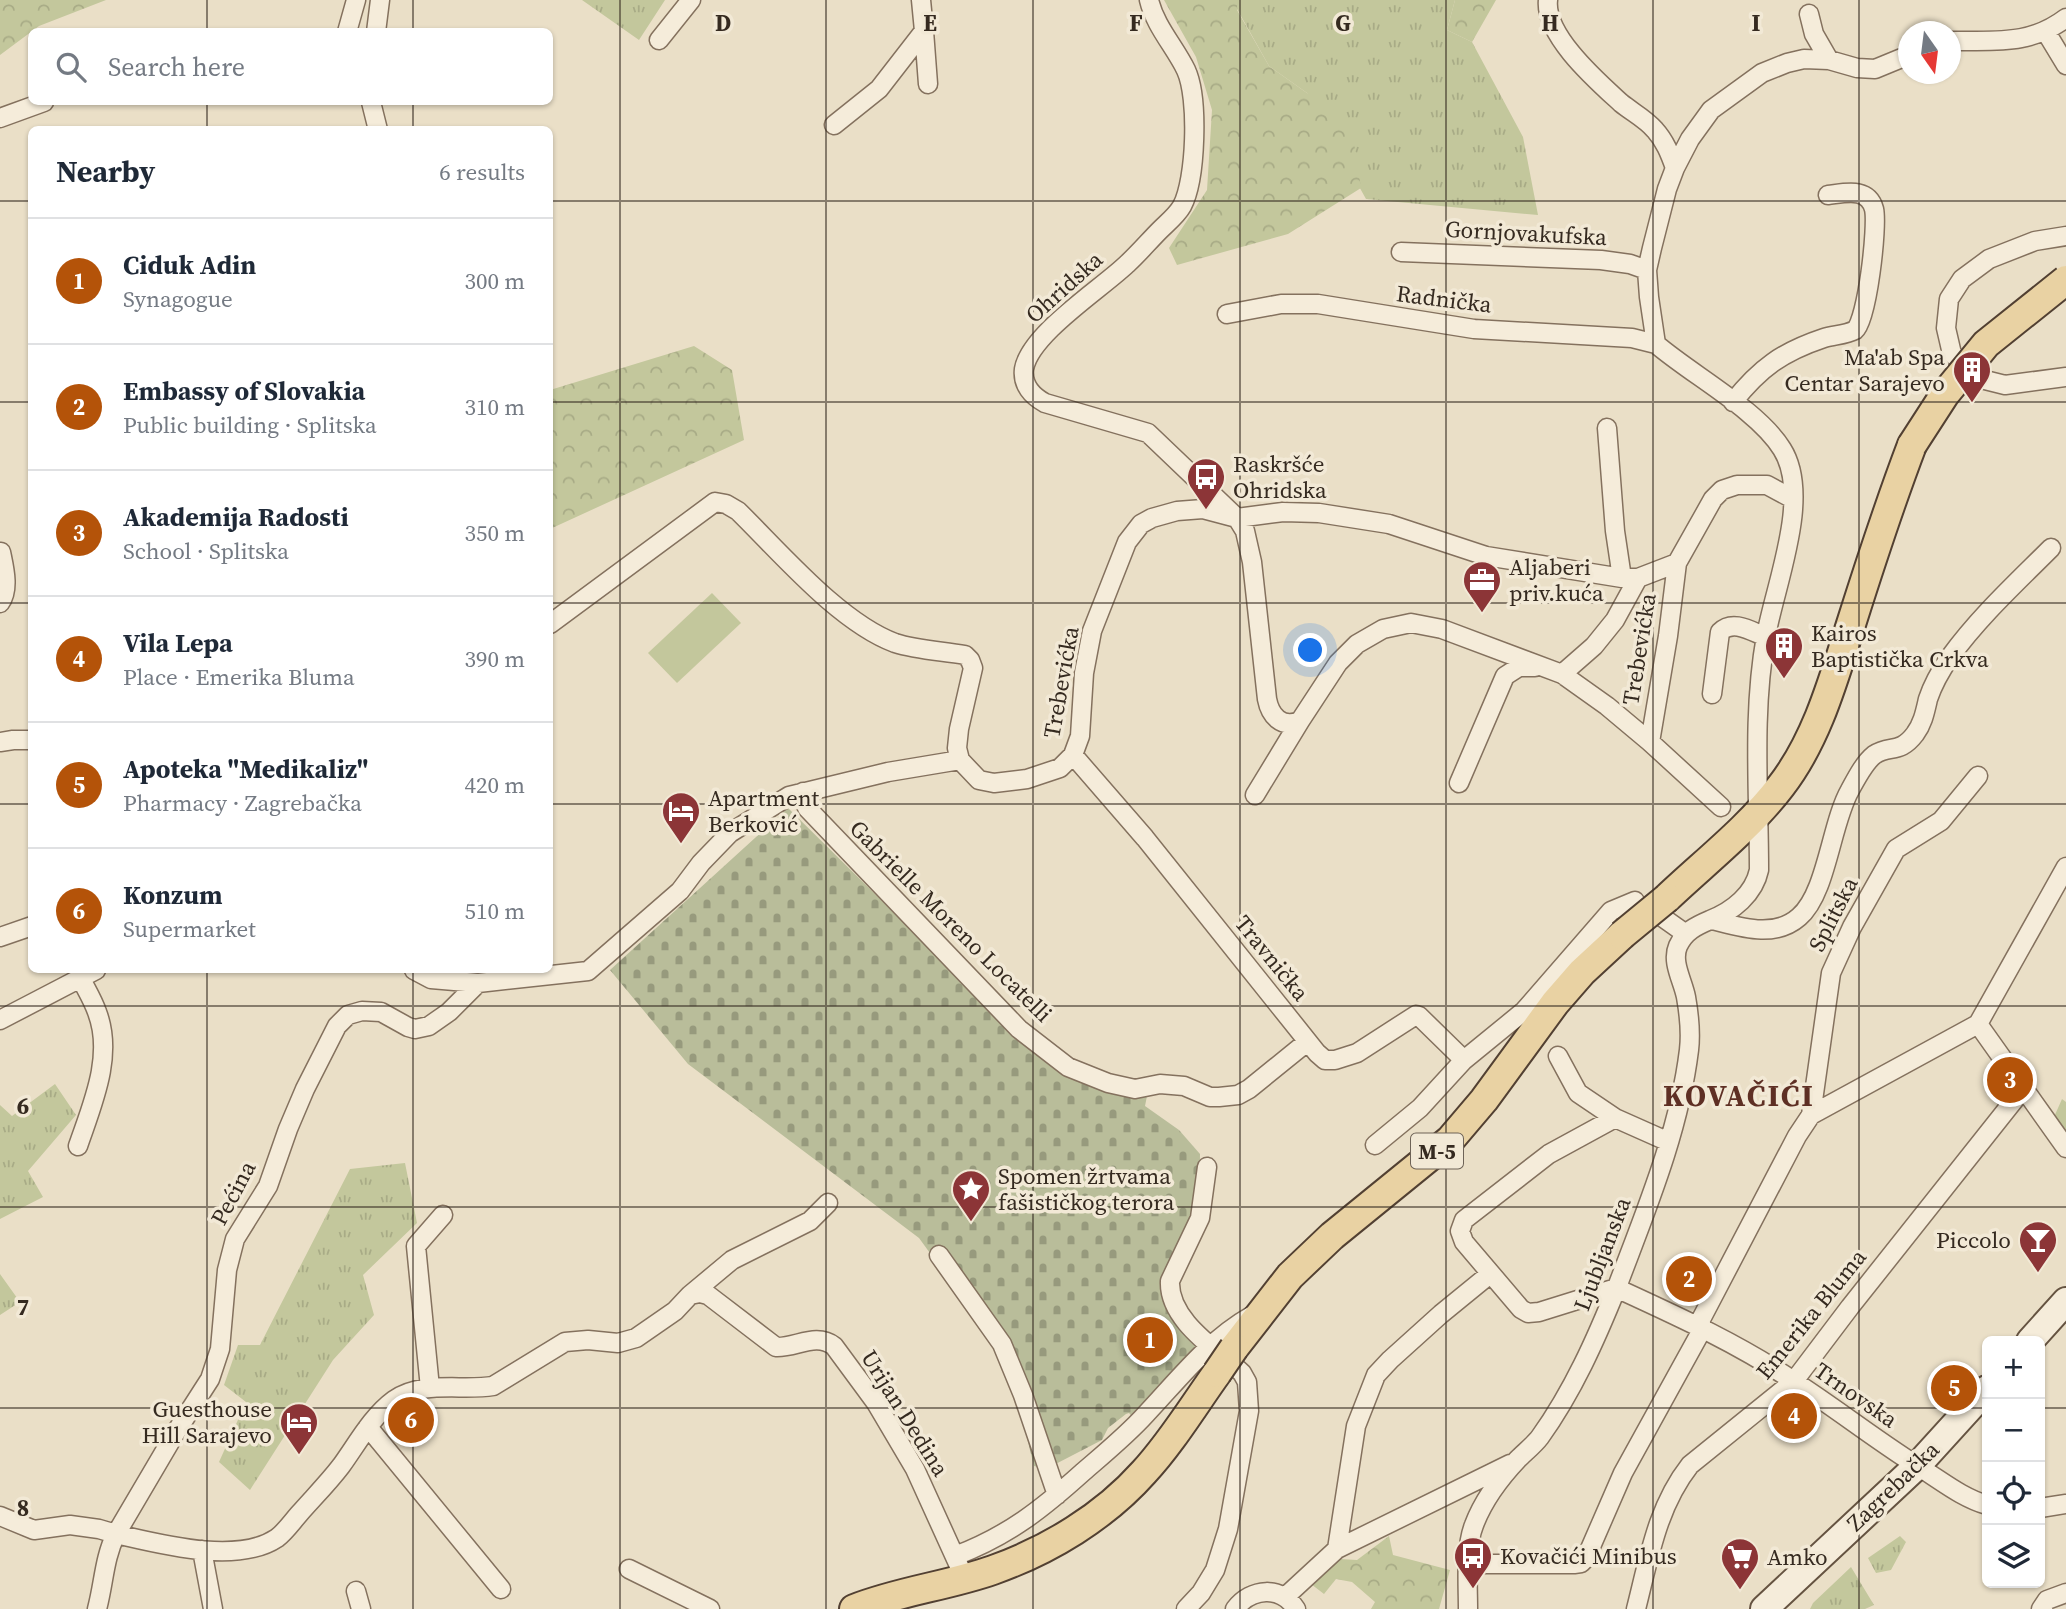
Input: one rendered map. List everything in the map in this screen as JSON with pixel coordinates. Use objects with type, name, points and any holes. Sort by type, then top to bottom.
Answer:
[{"type":"main road","name":"M-5","points":[[854,1609],[899,1595],[960,1567],[1023,1558],[1051,1544],[1107,1507],[1145,1472],[1217,1373],[1222,1347],[1264,1309],[1290,1276],[1332,1236],[1450,1140],[1582,972],[1622,936],[1665,908],[1758,813],[1782,785],[1818,720],[1885,514],[1912,445],[1945,394],[1986,344],[2066,280]]},
{"type":"main road","points":[[2034,1336],[2066,1301]]},
{"type":"main road","name":"Zagrebačka","points":[[1764,1609],[1917,1466],[1982,1394]]},
{"type":"street","points":[[348,28],[356,0]]},
{"type":"street","points":[[376,28],[380,0]]},
{"type":"street","points":[[659,40],[691,0]]},
{"type":"street","points":[[921,0],[928,84]]},
{"type":"street","name":"Ohridska","points":[[1149,0],[1187,71],[1194,107],[1191,183],[1182,208],[1128,264],[1046,333],[1030,355],[1024,370],[1026,386],[1034,397],[1045,403],[1148,433],[1237,518]]},
{"type":"street","points":[[1548,0],[1553,25],[1560,39],[1621,102],[1653,128],[1666,144],[1675,168]]},
{"type":"street","points":[[1809,14],[1814,34],[1829,60]]},
{"type":"street","points":[[1961,41],[2026,39],[2046,32],[2066,18]]},
{"type":"street","points":[[834,125],[878,89],[924,31]]},
{"type":"street","points":[[2046,32],[2066,65]]},
{"type":"street","points":[[1665,908],[1686,934],[1695,926],[1712,920],[1748,896],[1756,883],[1759,870],[1758,723],[1766,637],[1790,541],[1794,499],[1784,451],[1765,427],[1656,344],[1648,297],[1647,270],[1667,189],[1690,139],[1712,110],[1762,73],[1804,59],[1829,60],[1857,68],[1875,69],[1898,60]]},
{"type":"street","points":[[0,118],[36,105]]},
{"type":"street","points":[[372,105],[377,126]]},
{"type":"street","points":[[1733,402],[1750,380],[1770,362],[1794,349],[1853,331],[1861,324],[1870,278],[1874,211],[1870,199],[1861,194],[1850,192],[1828,195]]},
{"type":"street","points":[[2066,236],[2035,241],[1989,259],[1962,279],[1949,299],[1946,328],[1952,354],[1985,380],[2005,385],[2066,377]]},
{"type":"street","name":"Gornjovakufska","points":[[1401,252],[1601,260],[1630,264],[1647,270]]},
{"type":"street","name":"Radnička","points":[[1227,314],[1281,304],[1318,304],[1474,329],[1632,338],[1656,344]]},
{"type":"street","points":[[1607,428],[1615,531],[1630,578]]},
{"type":"street","name":"Trebevićka","points":[[1650,742],[1668,636],[1676,563],[1713,499],[1722,490],[1737,485],[1767,485],[1794,499]]},
{"type":"street","points":[[420,973],[431,979],[478,983],[589,971],[681,891],[701,863],[730,833],[789,796],[888,772],[960,760],[958,738],[973,668],[970,660],[965,655],[895,642],[869,629],[834,604],[738,511],[726,504],[715,502],[553,622]]},
{"type":"street","name":"Trebevićka","points":[[960,760],[979,780],[994,783],[1044,774],[1060,768],[1073,755],[1080,736],[1084,673],[1092,631],[1117,564],[1135,531],[1152,518],[1177,511],[1203,509],[1237,518],[1283,512],[1320,513],[1389,524],[1486,556],[1630,578],[1676,563]]},
{"type":"street","points":[[1237,518],[1245,531],[1252,562],[1269,709],[1279,721],[1294,724],[1300,721]]},
{"type":"street","points":[[1712,920],[1751,930],[1770,929],[1789,924],[1810,905],[1848,793],[1867,762],[1874,755],[1908,743],[1922,723],[1933,685],[1950,658],[1984,615],[2051,548]]},
{"type":"street","points":[[0,603],[5,586],[1,552]]},
{"type":"street","name":"Trebevićka","points":[[1554,670],[1594,646],[1615,620],[1630,578]]},
{"type":"street","name":"Trebevićka","points":[[1255,795],[1338,663],[1357,644],[1383,629],[1411,623],[1442,629],[1554,670],[1650,742],[1721,807]]},
{"type":"street","points":[[1712,694],[1720,632],[1726,626],[1733,625],[1766,637]]},
{"type":"street","points":[[1459,783],[1505,676],[1518,667],[1554,670]]},
{"type":"street","points":[[0,742],[28,740]]},
{"type":"street","name":"Travnička","points":[[1073,755],[1145,838],[1307,1042],[1325,1060],[1335,1060],[1357,1053],[1416,1015],[1464,1060]]},
{"type":"street","name":"Splitska","points":[[1469,1564],[1574,1564],[1581,1563],[1586,1558],[1623,1473],[1797,1136],[1811,1115],[1831,972],[1852,927],[1896,849],[1941,821],[1978,776]]},
{"type":"street","name":"Gabrielle Moreno Locatelli","points":[[803,792],[807,808],[1019,1030],[1068,1067],[1108,1083],[1135,1089],[1160,1084],[1184,1086],[1210,1097],[1219,1097],[1238,1095],[1249,1089],[1307,1042]]},
{"type":"street","points":[[2066,867],[1978,1024],[2066,1148]]},
{"type":"street","points":[[1375,1145],[1419,1108],[1464,1060],[1524,1011],[1611,911],[1635,901]]},
{"type":"street","points":[[0,937],[28,927]]},
{"type":"street","name":"Ljubljanska","points":[[1459,1609],[1468,1601],[1473,1527],[1500,1479],[1539,1439],[1593,1344],[1669,1142],[1689,1049],[1686,997],[1676,958],[1677,948],[1686,934]]},
{"type":"street","points":[[0,1020],[88,973],[104,1053],[96,1094],[78,1146]]},
{"type":"street","name":"Pećina","points":[[97,1609],[107,1553],[116,1534],[210,1379],[220,1349],[227,1270],[235,1239],[268,1186],[296,1109],[337,1026],[348,1015],[362,1011],[381,1012],[415,1029],[429,1026],[449,1012],[478,983]]},
{"type":"street","name":"Splitska","points":[[1811,1115],[1978,1024]]},
{"type":"street","points":[[1558,1056],[1577,1093],[1615,1118],[1669,1142]]},
{"type":"street","name":"Emerika Bluma","points":[[1636,1609],[1661,1514],[1681,1476],[1690,1465],[1794,1381],[2023,1089]]},
{"type":"street","points":[[1615,1118],[1549,1154],[1464,1220],[1460,1231],[1464,1242],[1490,1275],[1521,1309],[1528,1313],[1616,1288]]},
{"type":"street","points":[[1186,1609],[1201,1593],[1215,1570],[1221,1552],[1228,1529],[1249,1411],[1247,1382],[1242,1373],[1222,1347],[1179,1312],[1169,1292],[1170,1280],[1200,1218],[1207,1167]]},
{"type":"street","points":[[0,1516],[34,1530],[70,1525],[202,1550],[243,1549],[279,1537],[339,1469],[368,1427],[394,1399],[430,1388],[493,1386],[565,1342],[588,1340],[618,1343],[636,1338],[675,1311],[732,1260],[810,1221],[828,1203]]},
{"type":"street","points":[[430,1388],[416,1246],[443,1215]]},
{"type":"street","points":[[939,1255],[1002,1344],[1023,1395],[1057,1495]]},
{"type":"street","points":[[1337,1549],[1356,1426],[1376,1375],[1441,1314],[1490,1275]]},
{"type":"street","name":"Trnovska","points":[[1616,1288],[1700,1326],[1794,1381],[1959,1494],[1982,1503]]},
{"type":"street","name":"Urijan Dedina","points":[[690,1295],[700,1293],[708,1296],[775,1347],[785,1348],[812,1340],[827,1340],[834,1346],[876,1403],[915,1469],[960,1567]]},
{"type":"street","points":[[960,1567],[983,1545],[1035,1514],[1222,1347]]},
{"type":"street","points":[[368,1427],[501,1589]]},
{"type":"street","points":[[1235,1609],[1244,1598],[1258,1592],[1269,1591],[1290,1603],[1337,1549],[1517,1460]]},
{"type":"street","points":[[2045,1507],[2066,1504]]},
{"type":"street","points":[[202,1550],[213,1609]]},
{"type":"street","points":[[629,1569],[710,1609]]},
{"type":"street","points":[[356,1591],[361,1609]]},
{"type":"street","points":[[2041,1609],[2046,1600],[2066,1594]]},
{"type":"green space","points":[[0,0],[106,0],[36,28],[28,28],[28,34],[0,55]]},
{"type":"green space","points":[[582,0],[665,0],[639,40]]},
{"type":"green space","points":[[1164,0],[1237,0],[1237,10],[1269,66],[1307,93],[1353,136],[1361,188],[1288,234],[1177,265],[1169,248],[1207,190],[1212,110],[1196,57]]},
{"type":"green space","points":[[1237,0],[1455,0],[1447,30],[1472,42],[1523,137],[1538,215],[1366,199],[1307,93],[1269,66],[1237,9]]},
{"type":"green space","points":[[1455,0],[1496,0],[1472,42],[1447,30]]},
{"type":"green space","points":[[694,346],[732,370],[744,440],[553,528],[553,389]]},
{"type":"green space","points":[[712,593],[741,623],[677,683],[648,653]]},
{"type":"green space","points":[[788,808],[1031,1048],[1148,1091],[1145,1106],[1179,1130],[1200,1154],[1199,1215],[1163,1281],[1197,1341],[1198,1350],[1133,1418],[1129,1413],[1126,1414],[1108,1428],[1102,1440],[1046,1469],[1034,1466],[1015,1390],[980,1322],[919,1238],[688,1064],[610,970]]},
{"type":"green space","points":[[55,1084],[76,1115],[28,1171],[43,1197],[0,1219],[0,1105],[12,1116]]},
{"type":"green space","points":[[2062,1099],[2066,1102],[2066,1133],[2054,1117]]},
{"type":"green space","points":[[405,1163],[417,1223],[363,1275],[374,1315],[333,1360],[250,1490],[219,1462],[246,1402],[224,1385],[238,1345],[260,1345],[350,1169]]},
{"type":"green space","points":[[0,1274],[20,1302],[0,1315]]},
{"type":"green space","points":[[1389,1536],[1393,1555],[1450,1570],[1439,1609],[1371,1609],[1375,1602],[1352,1582],[1336,1579],[1324,1594],[1311,1584],[1340,1559],[1357,1560]]},
{"type":"green space","points":[[1900,1536],[1906,1542],[1891,1570],[1876,1573],[1868,1558]]},
{"type":"green space","points":[[1851,1567],[1874,1605],[1865,1609],[1810,1609],[1813,1603]]},
{"type":"place","name":"Ma'ab Spa Centar Sarajevo","points":[[1972,404]]},
{"type":"place","name":"Raskršće Ohridska","points":[[1206,511]]},
{"type":"place","name":"Aljaberi priv.kuća","points":[[1482,614]]},
{"type":"place","name":"Kairos Baptistička Crkva","points":[[1784,680]]},
{"type":"place","name":"Apartment Berković","points":[[681,845]]},
{"type":"place","name":"Akademija Radosti","points":[[2010,1080]]},
{"type":"place","name":"Spomen žrtvama fašističkog terora","points":[[971,1223]]},
{"type":"place","name":"Piccolo","points":[[2038,1274]]},
{"type":"place","name":"Embassy of Slovakia","points":[[1689,1279]]},
{"type":"place","name":"Ciduk Adin","points":[[1150,1340]]},
{"type":"place","name":"Apoteka \"Medikaliz\"","points":[[1954,1388]]},
{"type":"place","name":"Vila Lepa","points":[[1794,1416]]},
{"type":"place","name":"Konzum","points":[[411,1420]]},
{"type":"place","name":"Guesthouse Hill Sarajevo","points":[[299,1456]]},
{"type":"place","name":"Kovačići Minibus","points":[[1473,1590]]},
{"type":"place","name":"Amko","points":[[1740,1591]]},
{"type":"district","name":"KOVAČIĆI","points":[[1739,1095]]}]
